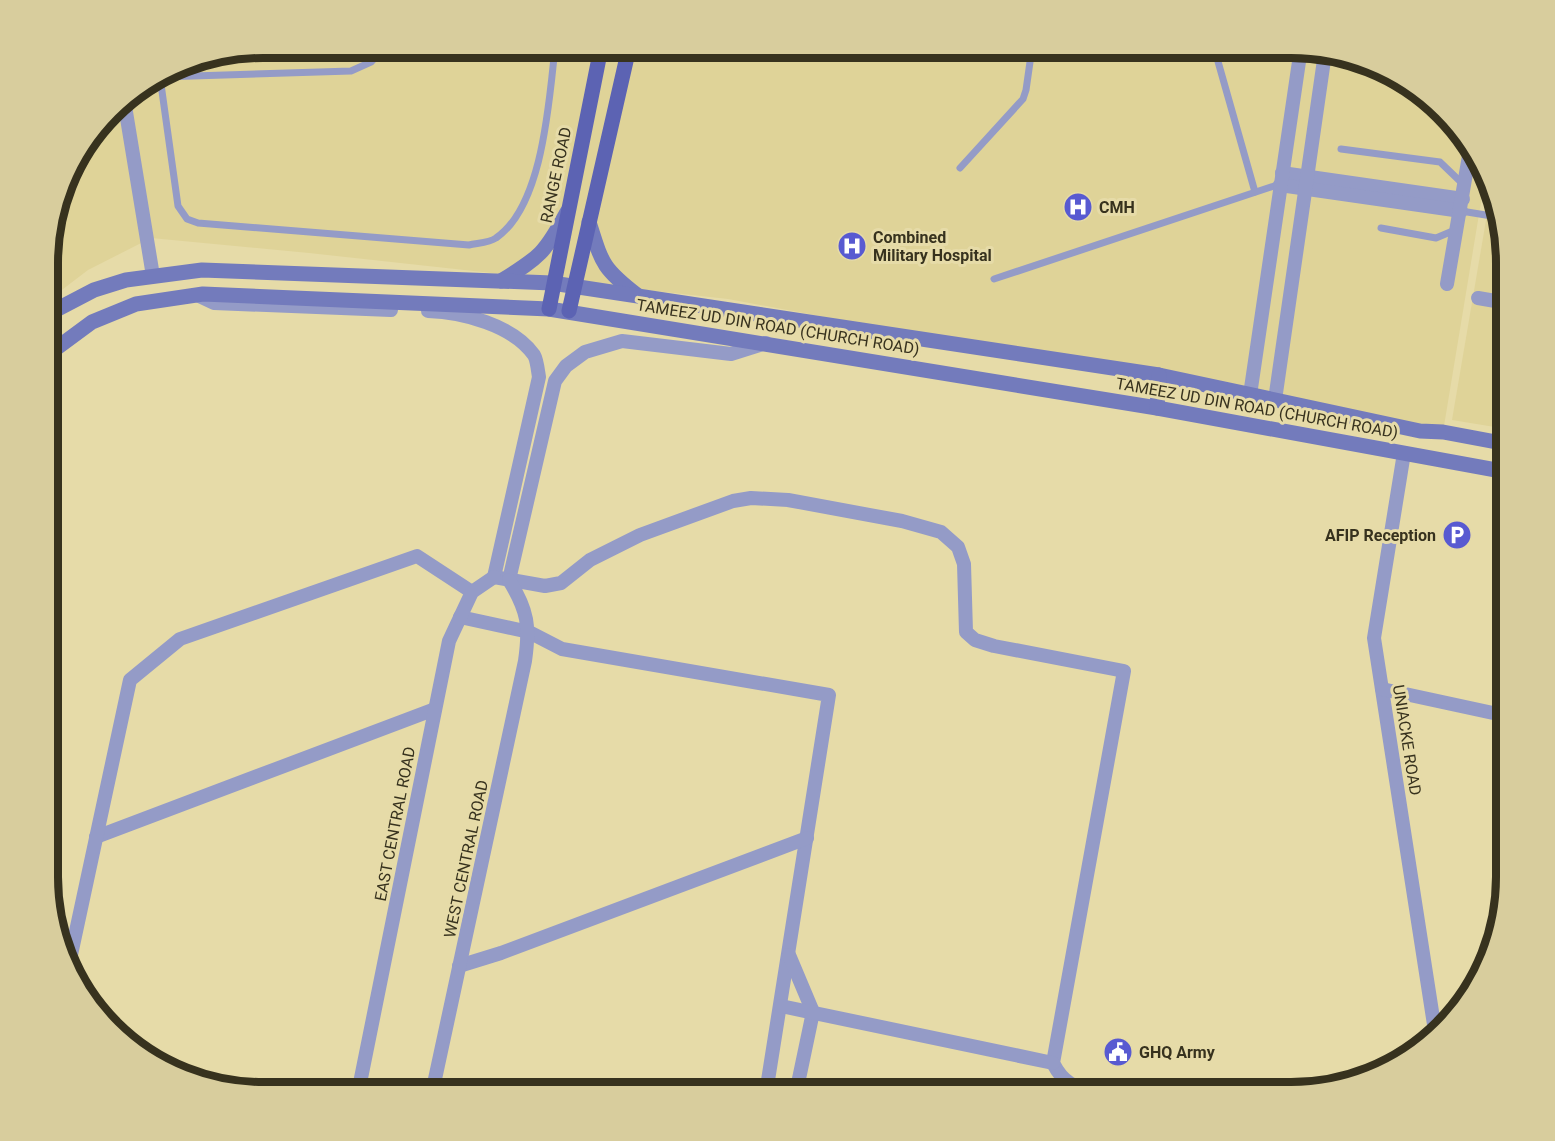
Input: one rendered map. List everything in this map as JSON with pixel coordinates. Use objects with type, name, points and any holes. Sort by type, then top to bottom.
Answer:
[{"type":"main road","name":"RANGE ROAD","points":[[549,309],[552,283],[599,59]]},
{"type":"main road","points":[[569,311],[626,59]]},
{"type":"main road","points":[[501,281],[538,258],[550,244],[567,212]]},
{"type":"main road","points":[[589,222],[602,262],[611,275],[638,296]]},
{"type":"main road","name":"TAMEEZ UD DIN ROAD (CHURCH ROAD)","points":[[58,310],[94,290],[126,280],[202,270],[552,283],[1159,375],[1420,431],[1443,432],[1496,442]]},
{"type":"main road","name":"TAMEEZ UD DIN ROAD (CHURCH ROAD)","points":[[58,347],[92,321],[136,304],[197,295],[549,309],[1157,408],[1496,470]]},
{"type":"main road","points":[[1157,408],[1159,375]]},
{"type":"street","points":[[1250,395],[1299,59]]},
{"type":"street","points":[[1275,400],[1323,61]]},
{"type":"street","points":[[126,111],[153,276]]},
{"type":"street","points":[[1447,284],[1469,160]]},
{"type":"street","points":[[1280,181],[1463,199]]},
{"type":"street","points":[[72,950],[130,680],[180,639],[417,556],[472,592],[494,577],[539,377],[535,356],[511,335],[480,321],[442,312],[214,303],[206,302],[197,295]]},
{"type":"street","points":[[1478,298],[1496,301]]},
{"type":"street","points":[[509,580],[555,381],[566,366],[585,352],[622,340],[730,354],[766,343]]},
{"type":"street","name":"UNIACKE ROAD","points":[[1404,453],[1374,638],[1434,1025]]},
{"type":"street","points":[[494,577],[545,586],[561,583],[590,560],[660,527],[733,501],[751,498],[788,500],[902,521],[941,532],[957,547],[964,564],[966,632],[975,640],[994,646],[1124,671],[1053,1063],[1060,1078],[1066,1082]]},
{"type":"street","name":"WEST CENTRAL ROAD","points":[[434,1082],[525,661],[529,632],[523,603],[509,580]]},
{"type":"street","name":"EAST CENTRAL ROAD","points":[[360,1082],[449,641],[472,592]]},
{"type":"street","points":[[460,617],[529,632],[562,649],[829,695],[768,1082]]},
{"type":"street","name":"WEST CENTRAL ROAD","points":[[434,1082],[529,632]]},
{"type":"street","points":[[1382,689],[1496,714]]},
{"type":"street","points":[[96,837],[435,709]]},
{"type":"street","points":[[459,966],[501,953],[807,838]]},
{"type":"street","points":[[789,955],[813,1012],[798,1082]]},
{"type":"street","points":[[781,1006],[1053,1063]]},
{"type":"lane","points":[[180,76],[351,72],[374,59]]},
{"type":"lane","points":[[162,85],[178,206],[186,219],[198,223],[469,245],[494,240],[511,225],[524,202],[543,148],[554,59]]},
{"type":"lane","points":[[960,168],[1023,99],[1030,59]]},
{"type":"lane","points":[[1217,59],[1255,192]]},
{"type":"lane","points":[[1341,148],[1440,162],[1463,199],[1491,213]]},
{"type":"lane","points":[[994,279],[1255,192],[1280,181]]},
{"type":"lane","points":[[1381,228],[1436,238],[1458,229]]},
{"type":"shaded area","name":"Combined Military Hospital","points":[[250,59],[1305,59],[1345,65],[1370,74],[1416,101],[1437,118],[1454,139],[1469,161],[1483,190],[1443,432],[728,299],[151,238],[88,270],[58,293],[60,237],[65,210],[86,161],[101,139],[128,109],[161,86],[210,65]]},
{"type":"shaded area","points":[[1488,206],[1496,250],[1496,427],[1452,420]]},
{"type":"place","name":"CMH","points":[[1078,207]]},
{"type":"place","name":"Combined Military Hospital","points":[[852,246]]},
{"type":"place","name":"AFIP Reception","points":[[1457,535]]},
{"type":"place","name":"GHQ Army","points":[[1118,1052]]}]
